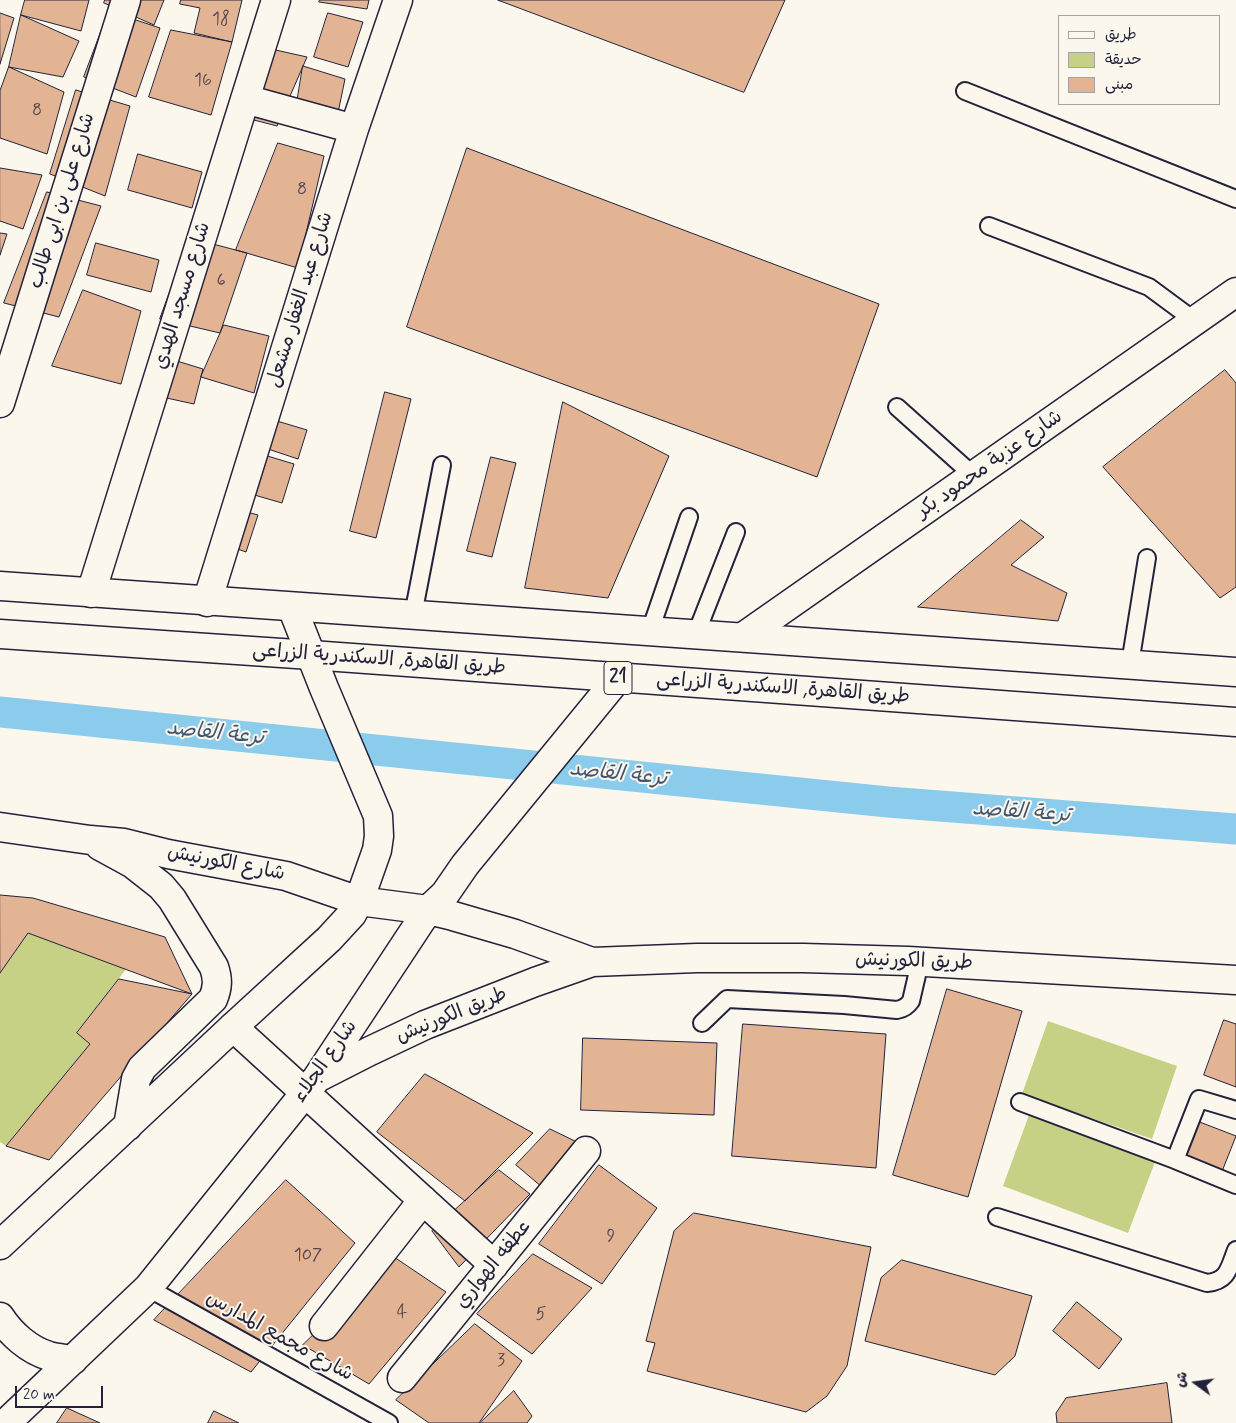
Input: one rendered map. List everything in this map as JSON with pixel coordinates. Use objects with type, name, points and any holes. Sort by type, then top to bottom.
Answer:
[{"type":"main road","name":"شارع على بن ابى طالب","points":[[0,403],[126,0]]},
{"type":"main road","name":"شارع مسجد الهدي","points":[[91,593],[276,0]]},
{"type":"main road","name":"شارع عبد الغفار مشعل","points":[[207,602],[354,129],[398,0]]},
{"type":"main road","points":[[245,99],[354,129]]},
{"type":"main road","name":"شارع عزبة محمود بكر","points":[[743,637],[1236,292]]},
{"type":"main road","points":[[0,586],[207,602],[1236,672]]},
{"type":"main road","points":[[0,1244],[329,939],[352,914],[358,901],[377,850],[379,836],[378,816],[292,607]]},
{"type":"main road","name":"طريق القاهرة, الاسكندرية الزراعى","points":[[0,634],[1236,722]]},
{"type":"main road","name":"شارع الجلاء","points":[[6,1423],[148,1288],[312,1086],[428,910],[445,894],[465,865],[618,678]]},
{"type":"main road","name":"شارع الكورنيش","points":[[0,827],[124,843],[286,876],[358,901],[428,910]]},
{"type":"main road","name":"شارع الكورنيش","points":[[90,840],[134,864],[161,886],[172,899],[209,958],[217,978],[217,988],[213,999],[142,1068],[136,1079],[128,1126]]},
{"type":"main road","name":"طريق الكورنيش","points":[[428,910],[515,934],[592,962]]},
{"type":"main road","name":"طريق الكورنيش","points":[[312,1086],[370,1051],[424,1025],[592,962],[697,958],[803,958],[920,962],[1236,980]]},
{"type":"main road","points":[[233,1027],[312,1086],[423,1200],[494,1265]]},
{"type":"main road","name":"عطفه الهواري","points":[[402,1378],[586,1151]]},
{"type":"main road","points":[[324,1326],[423,1200]]},
{"type":"main road","points":[[0,1317],[7,1328],[26,1344],[48,1356],[73,1360]]},
{"type":"lane","points":[[966,91],[1236,199]]},
{"type":"lane","points":[[989,226],[1149,288],[1195,321]]},
{"type":"lane","points":[[897,407],[974,476]]},
{"type":"lane","points":[[413,615],[442,465]]},
{"type":"lane","points":[[650,631],[689,517]]},
{"type":"lane","points":[[696,634],[736,532]]},
{"type":"lane","points":[[1130,664],[1147,558]]},
{"type":"lane","points":[[702,1023],[727,998],[903,1009],[911,1002],[920,962]]},
{"type":"lane","points":[[1175,1160],[1199,1099],[1236,1110]]},
{"type":"lane","points":[[1020,1102],[1236,1185]]},
{"type":"lane","points":[[997,1217],[1207,1283],[1222,1279],[1227,1273],[1236,1250]]},
{"type":"lane","name":"شارع مجمع المدارس","points":[[148,1288],[390,1423]]},
{"type":"green space","points":[[28,933],[126,969],[77,1033],[90,1044],[6,1146],[0,1142],[0,973]]},
{"type":"green space","points":[[1048,1021],[1177,1066],[1152,1139],[1022,1094]]},
{"type":"green space","points":[[1029,1115],[1155,1162],[1128,1233],[1003,1186]]},
{"type":"building","points":[[25,0],[89,0],[81,31],[21,15]]},
{"type":"building","points":[[105,0],[164,0],[154,25],[104,3]]},
{"type":"building","points":[[181,0],[242,0],[232,42],[194,33],[200,8],[180,4]]},
{"type":"building","points":[[320,0],[369,0],[367,9],[319,2]]},
{"type":"building","points":[[498,0],[785,0],[744,92]]},
{"type":"building","points":[[109,11],[160,28],[136,97],[84,77]]},
{"type":"building","points":[[0,13],[14,18],[0,64]]},
{"type":"building","points":[[328,13],[363,22],[348,67],[314,57]]},
{"type":"building","points":[[21,15],[79,41],[63,77],[9,67]]},
{"type":"building","points":[[171,30],[232,42],[211,115],[149,97]]},
{"type":"building","points":[[253,45],[307,57],[277,126],[227,113]]},
{"type":"building","points":[[303,66],[345,79],[333,137],[293,127]]},
{"type":"building","points":[[9,67],[64,92],[47,154],[0,138],[0,91]]},
{"type":"building","points":[[76,90],[130,106],[105,196],[50,174]]},
{"type":"building","points":[[278,143],[324,156],[298,268],[236,250]]},
{"type":"building","points":[[467,148],[879,304],[817,477],[407,327]]},
{"type":"building","points":[[138,154],[202,172],[192,208],[128,190]]},
{"type":"building","points":[[0,168],[42,175],[23,229],[0,221]]},
{"type":"building","points":[[47,192],[101,206],[59,317],[4,303]]},
{"type":"building","points":[[0,233],[7,234],[0,255]]},
{"type":"building","points":[[190,238],[247,253],[220,333],[160,319]]},
{"type":"building","points":[[96,243],[159,260],[151,292],[87,275]]},
{"type":"building","points":[[83,290],[141,311],[121,384],[52,366]]},
{"type":"building","points":[[224,325],[269,336],[254,393],[201,377]]},
{"type":"building","points":[[154,354],[203,369],[194,404],[139,392]]},
{"type":"building","points":[[1225,370],[1236,383],[1236,587],[1220,598],[1103,467]]},
{"type":"building","points":[[385,392],[411,399],[376,538],[350,531]]},
{"type":"building","points":[[563,402],[669,456],[608,598],[525,588]]},
{"type":"building","points":[[277,421],[307,430],[298,459],[268,449]]},
{"type":"building","points":[[264,455],[294,464],[282,503],[251,494]]},
{"type":"building","points":[[491,457],[516,463],[492,557],[467,551]]},
{"type":"building","points":[[243,511],[258,515],[246,552],[232,547]]},
{"type":"building","points":[[1021,520],[1044,537],[1011,565],[1067,593],[1058,621],[918,607]]},
{"type":"building","points":[[0,895],[33,898],[165,937],[192,994],[28,933],[0,973]]},
{"type":"building","points":[[119,979],[192,994],[49,1160],[6,1146],[90,1044],[77,1033]]},
{"type":"building","points":[[947,989],[1022,1011],[968,1197],[893,1175]]},
{"type":"building","points":[[1224,1020],[1236,1024],[1236,1087],[1204,1075]]},
{"type":"building","points":[[743,1024],[886,1034],[876,1168],[732,1156]]},
{"type":"building","points":[[583,1038],[717,1043],[714,1115],[581,1110]]},
{"type":"building","points":[[425,1074],[533,1133],[465,1201],[377,1132]]},
{"type":"building","points":[[1197,1121],[1236,1136],[1221,1174],[1182,1159]]},
{"type":"building","points":[[550,1129],[577,1142],[542,1187],[516,1165]]},
{"type":"building","points":[[599,1165],[657,1208],[602,1284],[539,1244]]},
{"type":"building","points":[[499,1170],[530,1194],[459,1267],[432,1231]]},
{"type":"building","points":[[286,1180],[355,1243],[251,1372],[154,1320]]},
{"type":"building","points":[[694,1213],[871,1247],[847,1366],[827,1396],[806,1412],[647,1371],[655,1343],[646,1341],[674,1231]]},
{"type":"building","points":[[533,1254],[592,1288],[532,1354],[477,1314]]},
{"type":"building","points":[[394,1257],[446,1292],[369,1384],[303,1345]]},
{"type":"building","points":[[902,1260],[1032,1296],[1015,1356],[995,1375],[865,1341],[881,1278]]},
{"type":"building","points":[[1077,1302],[1122,1339],[1099,1369],[1053,1331]]},
{"type":"building","points":[[475,1324],[522,1361],[479,1423],[429,1423],[396,1400]]},
{"type":"building","points":[[1167,1383],[1172,1423],[1057,1423],[1056,1413],[1066,1398]]},
{"type":"building","points":[[514,1391],[532,1416],[527,1423],[480,1423]]},
{"type":"building","points":[[67,1408],[100,1423],[57,1423]]},
{"type":"building","points":[[214,1411],[239,1423],[208,1423]]},
{"type":"waterway","name":"ترعة القاصد","points":[[0,712],[888,802],[1236,829]]}]
